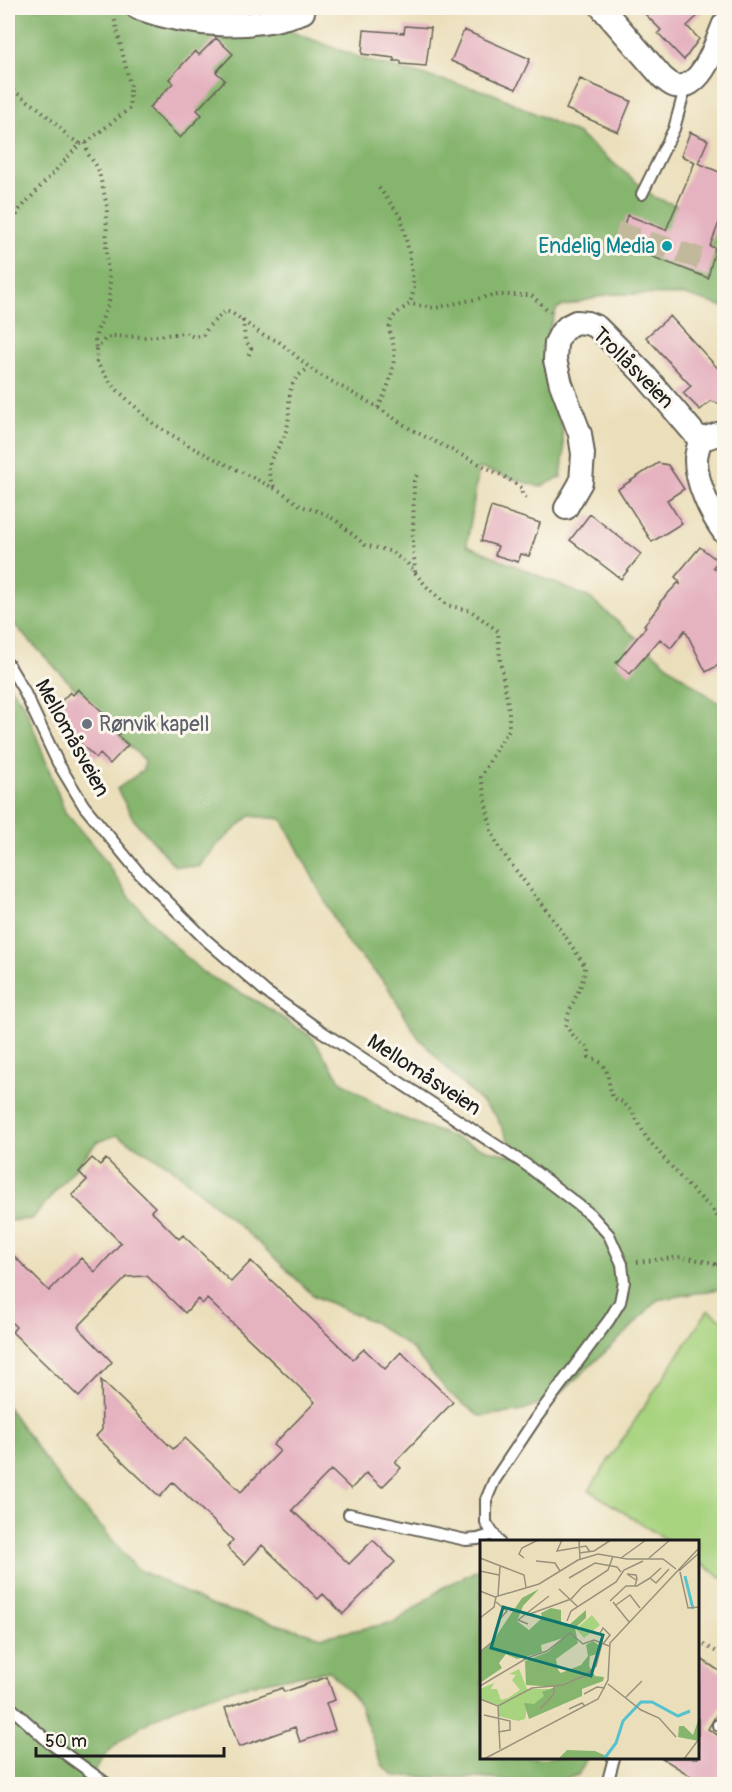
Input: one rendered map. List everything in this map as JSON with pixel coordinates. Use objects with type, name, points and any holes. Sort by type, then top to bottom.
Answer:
[{"type":"street","points":[[138,8],[183,20],[210,24],[245,24],[283,20],[303,12]]},
{"type":"street","points":[[602,8],[663,78],[674,86],[686,85],[702,72],[724,24]]},
{"type":"street","name":"Trollåsveien","points":[[567,508],[581,482],[583,454],[580,434],[561,384],[555,360],[556,343],[568,326],[576,322],[597,327],[642,372],[700,440]]},
{"type":"street","points":[[724,432],[700,440],[696,459],[699,475],[715,520],[724,532]]},
{"type":"lane","points":[[642,194],[674,129],[686,85]]},
{"type":"lane","name":"Mellomåsveien","points":[[8,664],[23,689],[58,763],[84,806],[140,874],[205,939],[266,992],[321,1031],[525,1164],[590,1214],[609,1235],[622,1264],[624,1282],[620,1302],[536,1418],[494,1481],[486,1500],[486,1523],[497,1538]]},
{"type":"lane","points":[[349,1514],[466,1540],[497,1538]]},
{"type":"lane","points":[[8,1705],[50,1743],[107,1785]]},
{"type":"lane","points":[[607,1785],[614,1759]]},
{"type":"path","points":[[8,231],[20,209],[80,144],[86,143],[130,108],[129,85],[117,34],[115,8]]},
{"type":"path","points":[[8,87],[41,110],[69,137],[80,144]]},
{"type":"path","points":[[86,143],[88,154],[98,168],[107,206],[106,258],[110,292],[109,303],[95,341],[97,363],[113,386],[154,424],[193,448],[274,487],[301,506],[324,513],[366,545],[389,551],[407,563],[426,586],[447,605],[471,611],[498,631],[500,659],[509,711],[509,730],[484,770],[481,785],[491,830],[499,848],[559,927],[585,966],[581,987],[567,1018],[566,1026],[576,1039],[589,1048],[589,1057],[598,1059],[604,1064],[608,1072],[608,1084],[613,1098],[623,1102],[633,1113],[646,1137],[675,1168],[686,1184],[720,1217],[724,1225]]},
{"type":"path","points":[[379,188],[401,217],[414,288],[410,304]]},
{"type":"path","points":[[378,408],[389,388],[395,357],[389,328],[394,313],[410,304],[435,308],[494,295],[531,295],[559,321],[568,326]]},
{"type":"path","points":[[96,350],[105,339],[112,336],[145,337],[185,333],[194,337],[203,335],[225,311],[232,313],[264,336],[278,341],[309,368],[412,430],[507,478],[521,488],[526,498]]},
{"type":"path","points":[[243,320],[245,340],[251,348],[249,355]]},
{"type":"path","points":[[274,487],[268,476],[268,464],[287,429],[288,405],[295,380],[309,368]]},
{"type":"path","points":[[415,573],[414,481],[418,473]]},
{"type":"path","points":[[622,1264],[681,1257],[724,1268]]},
{"type":"path","points":[[716,1265],[724,1260]]},
{"type":"path","points":[[699,1643],[724,1656]]},
{"type":"green space","points":[[8,8],[116,8],[180,30],[287,30],[372,62],[492,93],[578,134],[656,198],[724,223],[724,307],[685,295],[610,294],[557,308],[542,349],[562,429],[564,453],[561,477],[540,487],[479,468],[467,545],[590,598],[676,672],[724,707],[724,1288],[657,1300],[627,1332],[556,1397],[518,1412],[479,1416],[449,1393],[412,1349],[373,1322],[314,1296],[260,1244],[170,1166],[117,1135],[97,1142],[32,1219],[8,1221],[8,683],[25,706],[65,812],[102,856],[129,896],[164,936],[202,972],[263,1005],[312,1037],[340,1080],[389,1113],[487,1150],[516,1156],[496,1116],[418,1037],[386,984],[346,941],[282,819],[250,816],[216,846],[199,867],[175,866],[134,820],[117,789],[143,770],[144,761],[8,618]]},
{"type":"green space","points":[[708,1310],[724,1321],[724,1579],[699,1562],[699,1540],[666,1540],[589,1490]]},
{"type":"green space","points":[[8,1407],[72,1497],[136,1568],[210,1605],[322,1637],[395,1622],[444,1587],[480,1569],[480,1759],[586,1759],[578,1775],[546,1784],[477,1778],[395,1776],[383,1766],[358,1702],[330,1671],[275,1680],[219,1693],[167,1712],[114,1746],[84,1784],[8,1784]]},
{"type":"building","points":[[639,8],[706,8],[687,26],[699,39],[684,60],[658,33],[661,30]]},
{"type":"building","points":[[405,26],[431,28],[426,66],[401,64],[401,61],[394,61],[394,58],[362,54],[364,30],[404,33]]},
{"type":"building","points":[[464,30],[530,59],[516,89],[451,61]]},
{"type":"building","points":[[216,38],[233,54],[216,72],[225,80],[197,110],[202,115],[180,138],[149,108],[173,83],[169,79],[195,51],[199,55]]},
{"type":"building","points":[[580,79],[631,101],[618,132],[566,109]]},
{"type":"building","points":[[690,132],[708,140],[698,163],[724,174],[724,210],[710,246],[715,248],[708,278],[619,244],[627,215],[666,230],[695,162],[681,156]]},
{"type":"building","points":[[670,316],[724,375],[724,405],[711,401],[700,410],[683,393],[691,386],[646,337]]},
{"type":"building","points":[[658,463],[668,465],[684,489],[667,500],[682,523],[652,542],[618,489]]},
{"type":"building","points":[[491,507],[540,523],[529,556],[521,554],[518,562],[495,555],[498,546],[481,541]]},
{"type":"building","points":[[590,514],[641,554],[621,579],[570,540]]},
{"type":"building","points":[[700,547],[718,561],[713,567],[724,577],[724,662],[706,672],[685,630],[671,648],[660,639],[630,674],[616,663],[646,627],[644,625],[661,604],[659,603],[678,583],[680,584],[675,577]]},
{"type":"building","name":"Rønvik kapell","points":[[78,689],[122,730],[118,736],[128,745],[110,764],[100,754],[96,758],[52,717],[59,710],[56,707],[70,692],[73,695]]},
{"type":"building","points":[[92,1158],[100,1165],[106,1159],[155,1207],[151,1211],[179,1239],[183,1235],[231,1282],[251,1261],[353,1359],[364,1349],[385,1369],[401,1352],[453,1402],[395,1462],[401,1468],[382,1487],[366,1473],[351,1489],[331,1470],[292,1510],[349,1564],[373,1540],[395,1562],[343,1614],[323,1594],[318,1599],[262,1545],[245,1564],[227,1547],[233,1540],[173,1482],[160,1497],[96,1436],[102,1430],[101,1380],[173,1449],[185,1438],[241,1492],[280,1451],[273,1445],[315,1402],[207,1299],[202,1304],[198,1299],[185,1313],[147,1276],[127,1277],[78,1327],[112,1362],[79,1397],[12,1332],[16,1327],[8,1319],[8,1250],[49,1291],[81,1258],[95,1272],[121,1243],[72,1195],[87,1180],[79,1172]]},
{"type":"building","points":[[699,1658],[724,1674],[724,1701],[708,1729],[724,1739],[724,1785],[705,1785],[664,1759],[699,1759]]},
{"type":"building","points":[[327,1677],[335,1700],[326,1703],[335,1730],[300,1742],[295,1727],[239,1747],[225,1708],[282,1688],[284,1692]]},
{"type":"tunnel","points":[[616,232],[711,262]]},
{"type":"place","name":"Endelig Media","points":[[667,246]]},
{"type":"place","name":"Rønvik kapell","points":[[87,724]]}]
